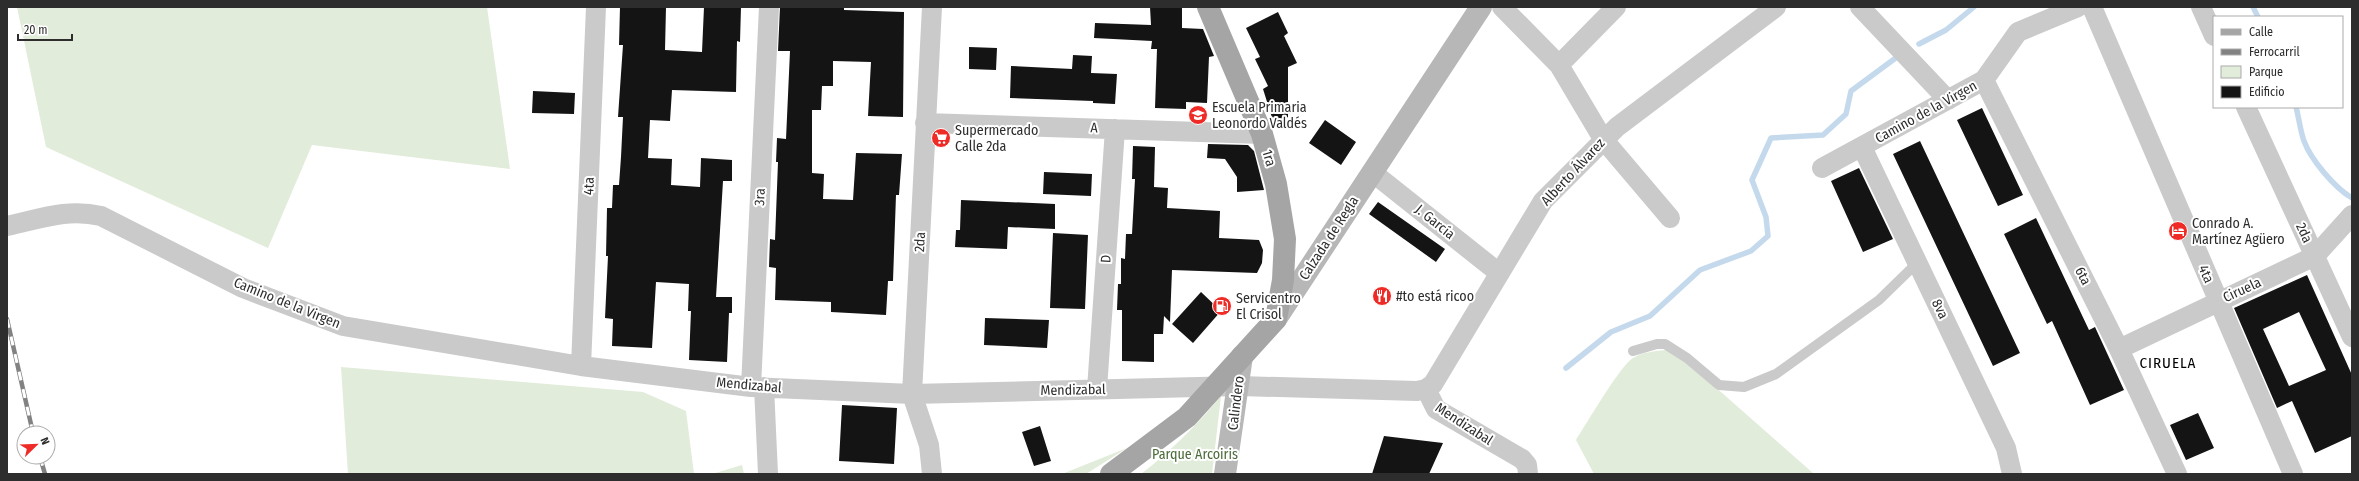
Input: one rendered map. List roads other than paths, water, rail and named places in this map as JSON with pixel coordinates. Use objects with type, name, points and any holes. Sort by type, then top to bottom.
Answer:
[{"type":"main road","name":"1ra","points":[[1208,7],[1262,134],[1276,184],[1285,239],[1283,280],[1276,319]]},
{"type":"main road","name":"Calzada de Regla","points":[[1111,474],[1187,416],[1276,319],[1481,7]]},
{"type":"main road","name":"Calindero","points":[[1225,474],[1239,386],[1242,356]]},
{"type":"street","name":"4ta","points":[[581,366],[596,7]]},
{"type":"street","name":"3ra","points":[[768,474],[757,387],[769,7]]},
{"type":"street","name":"2da","points":[[932,7],[912,394],[929,445],[932,474]]},
{"type":"street","points":[[1502,7],[1559,65],[1603,139],[1670,218]]},
{"type":"street","points":[[1559,65],[1616,7]]},
{"type":"street","name":"Alberto Álvarez","points":[[1426,389],[1433,384],[1543,201],[1603,139],[1776,7]]},
{"type":"street","points":[[1860,7],[1948,100]]},
{"type":"street","name":"Camino de la Virgen","points":[[1822,168],[1984,80],[2018,32],[2078,7]]},
{"type":"street","name":"4ta","points":[[2092,7],[2293,474]]},
{"type":"street","points":[[2201,7],[2213,34]]},
{"type":"street","name":"6ta","points":[[1984,80],[2119,348],[2177,474]]},
{"type":"street","name":"2da","points":[[2246,108],[2352,337]]},
{"type":"street","name":"A","points":[[925,123],[1262,134]]},
{"type":"street","name":"D","points":[[1097,390],[1115,129]]},
{"type":"street","name":"8va","points":[[1862,147],[2006,448],[2012,474]]},
{"type":"street","name":"J. García","points":[[1372,172],[1499,273]]},
{"type":"street","name":"Camino de la Virgen","points":[[7,226],[65,212],[82,212],[101,216],[243,288],[343,326],[581,366]]},
{"type":"street","name":"Ciruela","points":[[2119,348],[2315,256],[2352,215]]},
{"type":"street","name":"Mendizabal","points":[[581,366],[757,387],[912,394],[1239,386],[1417,391],[1426,389],[1436,409],[1522,459],[1527,465],[1528,474]]},
{"type":"lane","points":[[1632,351],[1657,344],[1665,344],[1687,358],[1719,385],[1744,387],[1776,374],[1879,300],[1917,263]]},
{"type":"waterway","points":[[1919,44],[1946,30],[1974,7]]},
{"type":"waterway","points":[[2253,7],[2258,16]]},
{"type":"waterway","points":[[1566,368],[1611,332],[1650,316],[1700,270],[1751,251],[1768,236],[1766,217],[1752,180],[1771,138],[1823,135],[1846,114],[1851,91],[1897,57]]},
{"type":"waterway","points":[[2296,108],[2304,141],[2312,157],[2331,181],[2352,198]]},
{"type":"railway","points":[[7,319],[31,425]]},
{"type":"railway","points":[[42,465],[45,474]]},
{"type":"place","name":"Escuela Primaria Leonordo Valdés","points":[[1198,115]]},
{"type":"place","name":"Supermercado Calle 2da","points":[[941,138]]},
{"type":"place","name":"Conrado A. Martínez Agüero","points":[[2178,231]]},
{"type":"place","name":"#to está ricoo","points":[[1382,296]]},
{"type":"place","name":"Servicentro El Crisol","points":[[1222,306]]},
{"type":"district","name":"CIRUELA","points":[[2168,363]]},
{"type":"park label","name":"Parque Arcoiris","points":[[1195,454]]}]
